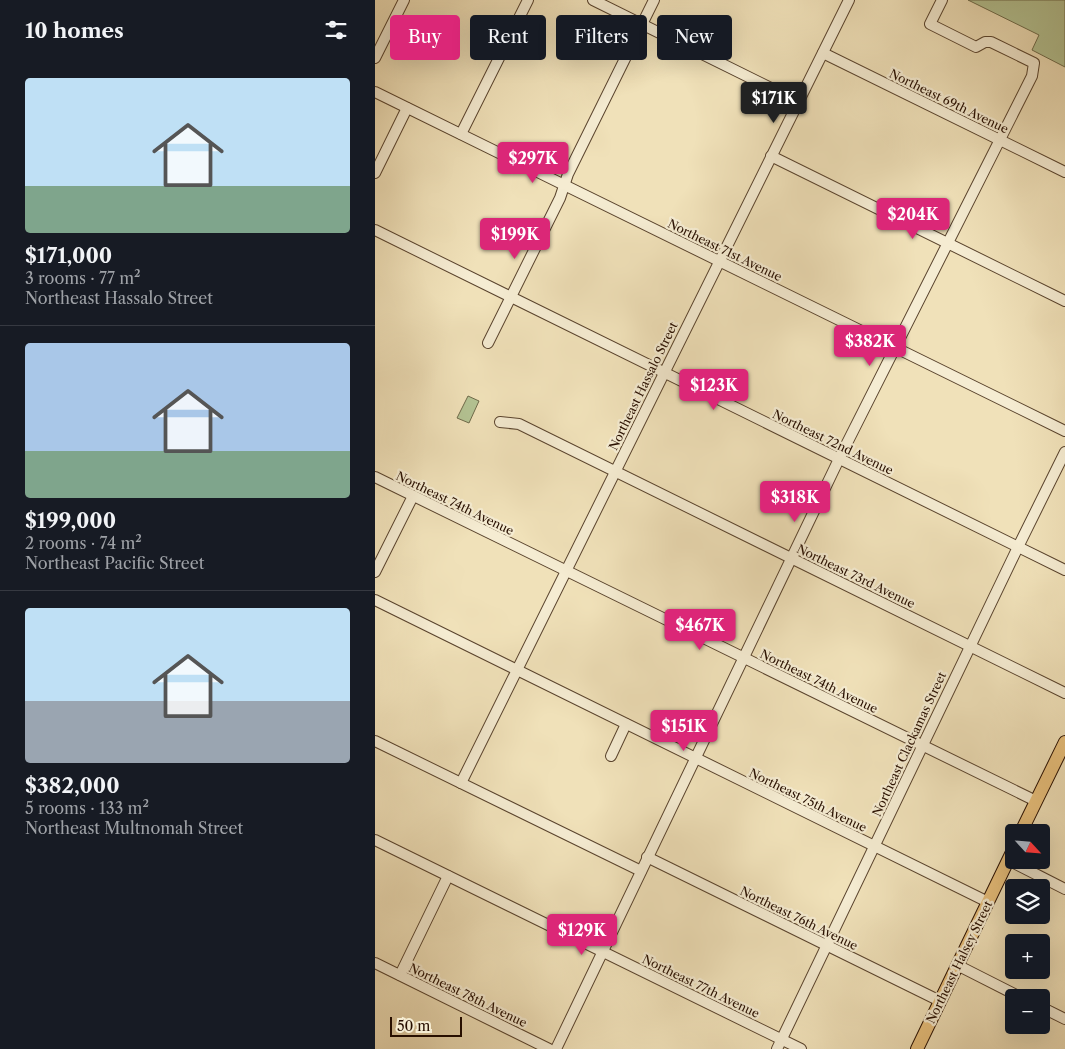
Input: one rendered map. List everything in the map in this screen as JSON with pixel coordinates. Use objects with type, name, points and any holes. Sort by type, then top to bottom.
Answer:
[{"type":"main road","points":[[1025,824],[1061,759],[1065,742]]},
{"type":"main road","name":"Northeast Halsey Street","points":[[917,1049],[1005,866]]},
{"type":"street","points":[[375,58],[404,0]]},
{"type":"street","points":[[461,134],[528,0]]},
{"type":"street","points":[[593,0],[623,15]]},
{"type":"street","points":[[646,15],[653,0]]},
{"type":"street","points":[[555,1049],[839,459],[1032,76],[1034,63],[991,42],[985,42],[976,47],[930,24],[942,0]]},
{"type":"street","name":"Northeast Hassalo Street","points":[[461,784],[799,102],[846,1]]},
{"type":"street","points":[[647,27],[799,102]]},
{"type":"street","name":"Northeast 69th Avenue","points":[[823,53],[1065,172]]},
{"type":"street","points":[[488,343],[560,198],[567,174],[623,60]]},
{"type":"street","name":"Northeast 71st Avenue","points":[[375,92],[1065,431]]},
{"type":"street","points":[[375,173],[407,108]]},
{"type":"street","points":[[771,156],[1065,301]]},
{"type":"street","name":"Northeast 72nd Avenue","points":[[375,230],[1065,570]]},
{"type":"street","name":"Northeast 73rd Avenue","points":[[500,422],[519,424],[1065,693]]},
{"type":"street","name":"Northeast Clackamas Street","points":[[779,1044],[1065,452]]},
{"type":"street","name":"Northeast 74th Avenue","points":[[375,477],[1036,801]]},
{"type":"street","points":[[375,572],[413,496]]},
{"type":"street","name":"Northeast 75th Avenue","points":[[375,600],[988,902]]},
{"type":"street","points":[[611,756],[626,724]]},
{"type":"street","points":[[375,741],[641,871]]},
{"type":"street","name":"Northeast 77th Avenue","points":[[375,840],[602,952],[779,1044],[801,1049]]},
{"type":"street","name":"Northeast 76th Avenue","points":[[647,857],[940,1001]]},
{"type":"street","points":[[1026,869],[1065,889]]},
{"type":"street","points":[[400,975],[448,876]]},
{"type":"street","name":"Northeast 78th Avenue","points":[[375,963],[549,1049]]},
{"type":"street","points":[[957,965],[1005,989]]},
{"type":"street","points":[[1050,1012],[1065,1019]]},
{"type":"green space","points":[[968,0],[1065,0],[1065,67],[1032,50],[1039,35]]},
{"type":"green space","points":[[468,396],[479,401],[469,423],[457,418]]}]
